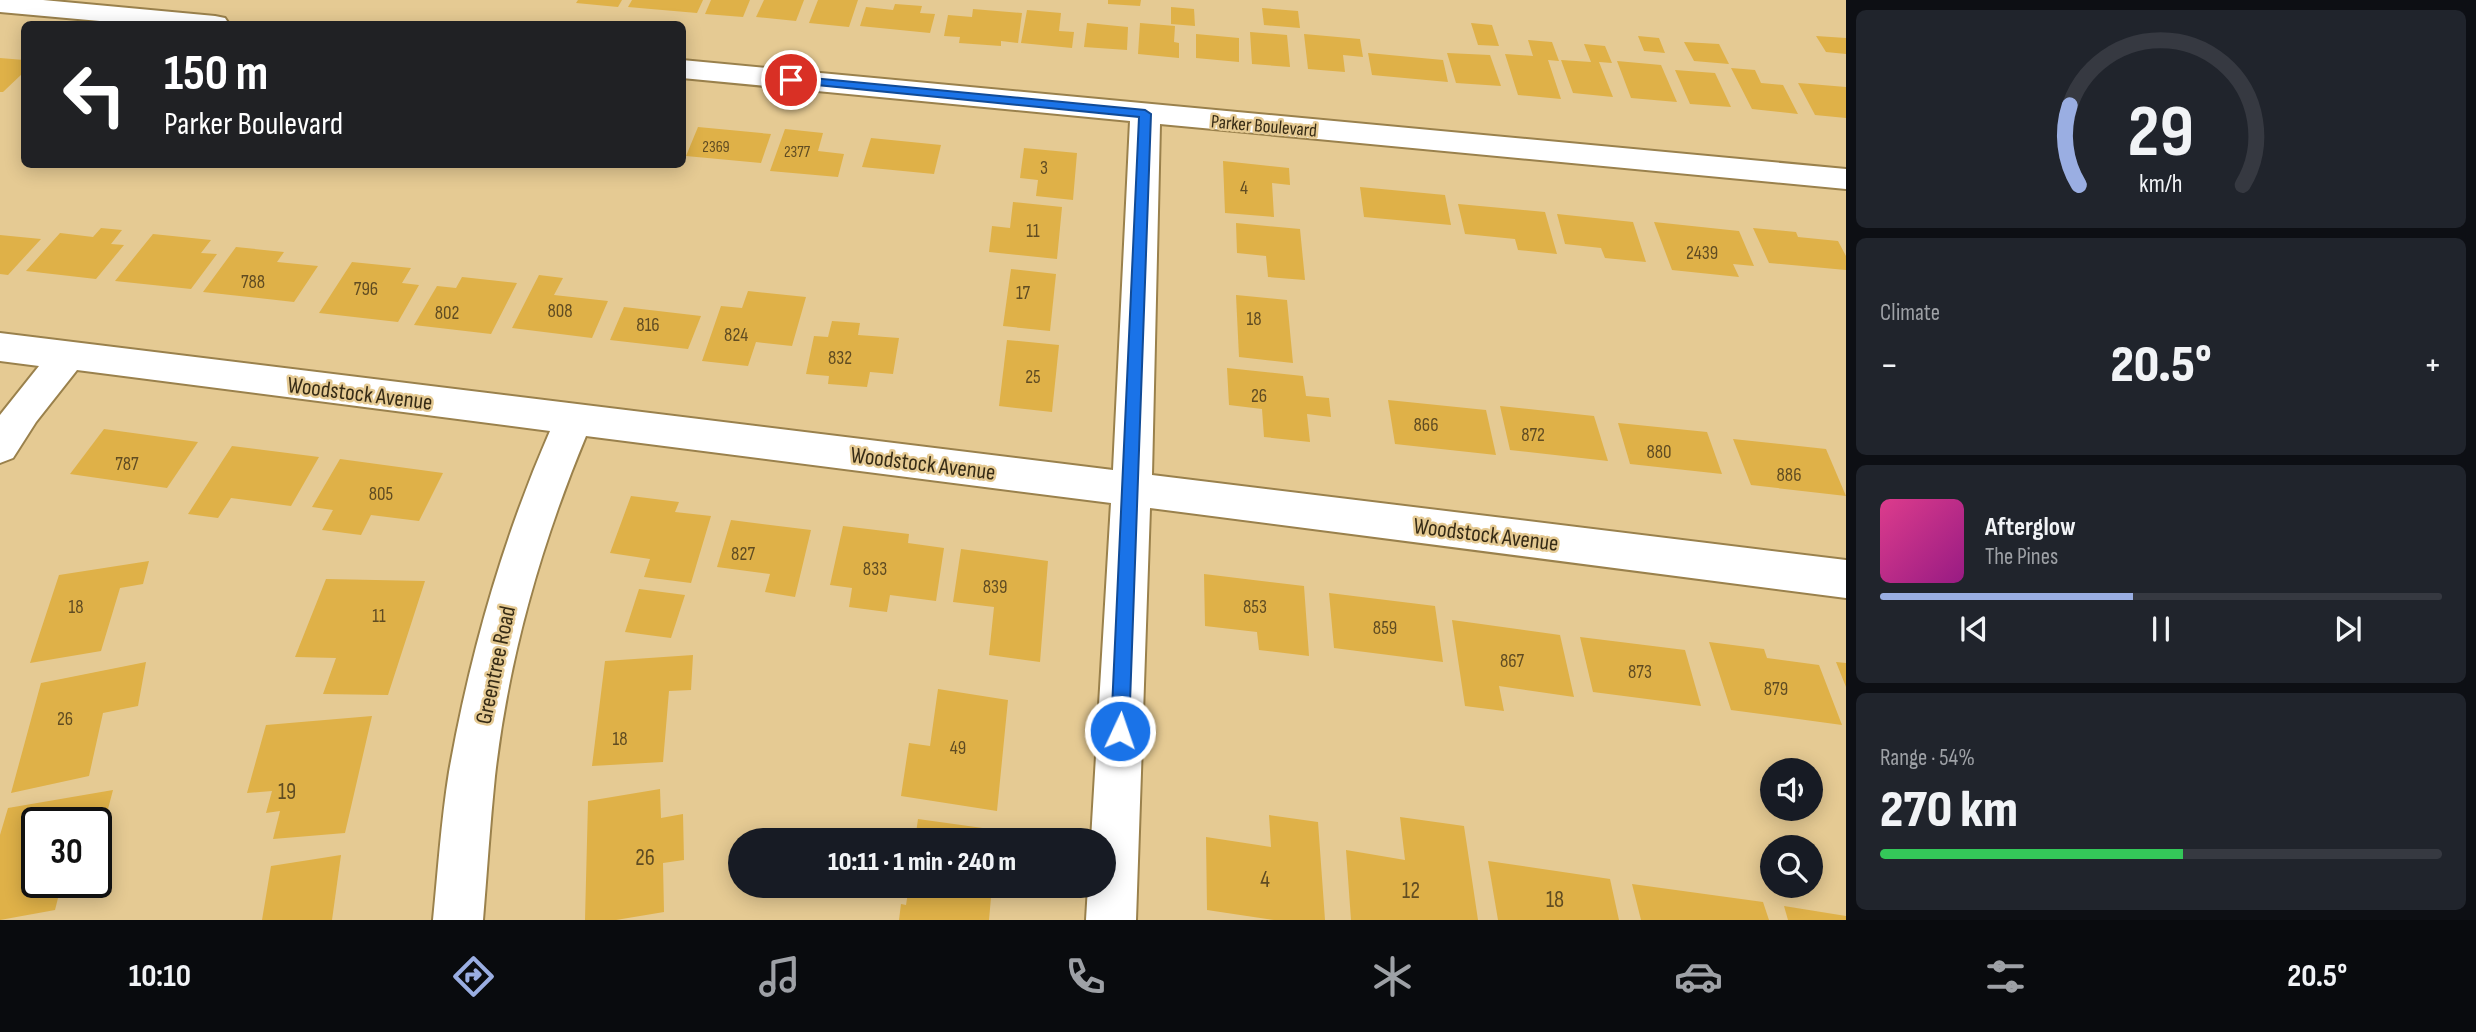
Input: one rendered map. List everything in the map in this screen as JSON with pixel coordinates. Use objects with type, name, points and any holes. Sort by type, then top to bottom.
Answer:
[{"type":"street","points":[[0,4],[183,21]]},
{"type":"street","name":"Parker Boulevard","points":[[686,69],[1846,179]]},
{"type":"street","points":[[1111,920],[1145,114]]},
{"type":"street","name":"Woodstock Avenue","points":[[0,347],[1846,579]]},
{"type":"street","points":[[0,447],[23,411],[68,356]]},
{"type":"street","name":"Greentree Road","points":[[458,920],[472,774],[498,638],[533,522],[575,420]]},
{"type":"building","points":[[578,0],[622,0],[618,7],[576,3]]},
{"type":"building","points":[[632,0],[703,0],[697,13],[628,7]]},
{"type":"building","points":[[711,0],[750,0],[743,17],[705,14]]},
{"type":"building","points":[[764,0],[804,0],[796,21],[756,17]]},
{"type":"building","points":[[818,0],[858,0],[849,27],[809,23]]},
{"type":"building","points":[[1108,0],[1141,0],[1140,6],[1108,4]]},
{"type":"building","points":[[895,4],[922,6],[920,13],[935,14],[930,33],[860,26],[866,7],[893,10]]},
{"type":"building","points":[[1171,7],[1194,9],[1195,26],[1171,24]]},
{"type":"building","points":[[1262,8],[1298,11],[1300,28],[1264,25]]},
{"type":"building","points":[[973,9],[1022,13],[1018,43],[1001,41],[1001,46],[959,43],[960,37],[944,36],[948,15],[972,17]]},
{"type":"building","points":[[1027,10],[1061,13],[1059,31],[1074,32],[1072,48],[1021,43]]},
{"type":"building","points":[[1087,23],[1128,27],[1127,50],[1084,47]]},
{"type":"building","points":[[1140,23],[1175,26],[1174,42],[1179,43],[1179,58],[1138,54]]},
{"type":"building","points":[[1471,23],[1492,25],[1499,46],[1478,45]]},
{"type":"building","points":[[1250,32],[1287,35],[1290,67],[1252,64]]},
{"type":"building","points":[[1196,34],[1239,38],[1239,62],[1196,58]]},
{"type":"building","points":[[1304,34],[1360,39],[1363,57],[1343,55],[1345,72],[1308,69]]},
{"type":"building","points":[[1638,36],[1659,38],[1665,53],[1644,51]]},
{"type":"building","points":[[1816,36],[1846,38],[1846,54],[1826,52]]},
{"type":"building","points":[[1528,40],[1552,42],[1559,61],[1548,60],[1561,99],[1518,95],[1505,54],[1533,56]]},
{"type":"building","points":[[1684,42],[1719,44],[1729,64],[1694,61]]},
{"type":"building","points":[[1584,44],[1605,46],[1612,63],[1599,62],[1613,97],[1573,93],[1561,60],[1591,62]]},
{"type":"building","points":[[1368,53],[1443,60],[1448,82],[1372,75]]},
{"type":"building","points":[[1447,53],[1490,55],[1501,86],[1456,83]]},
{"type":"building","points":[[0,58],[21,60],[21,75],[0,92]]},
{"type":"building","points":[[1617,61],[1661,65],[1677,102],[1631,98]]},
{"type":"building","points":[[1731,68],[1755,70],[1761,83],[1783,85],[1798,114],[1752,109]]},
{"type":"building","points":[[1675,70],[1715,73],[1731,107],[1690,104]]},
{"type":"building","points":[[1798,83],[1846,87],[1846,118],[1815,115]]},
{"type":"building","points":[[698,127],[771,134],[761,163],[686,156]]},
{"type":"building","points":[[785,129],[823,133],[818,151],[844,154],[838,177],[770,171]]},
{"type":"building","points":[[871,138],[941,145],[934,174],[862,167]]},
{"type":"building","points":[[1024,148],[1077,153],[1073,200],[1036,196],[1038,180],[1020,178]]},
{"type":"building","points":[[1223,161],[1289,168],[1290,185],[1272,183],[1274,217],[1225,213]]},
{"type":"building","points":[[1360,187],[1445,195],[1451,225],[1364,217]]},
{"type":"building","points":[[1013,202],[1062,207],[1057,259],[989,252],[992,226],[1010,228]]},
{"type":"building","points":[[1458,204],[1545,212],[1557,254],[1518,250],[1515,239],[1465,234]]},
{"type":"building","points":[[1557,214],[1633,222],[1646,262],[1605,258],[1601,248],[1565,244]]},
{"type":"building","points":[[1654,222],[1739,231],[1754,266],[1733,264],[1739,277],[1672,270]]},
{"type":"building","points":[[1236,223],[1300,229],[1305,280],[1268,277],[1266,256],[1237,253]]},
{"type":"building","points":[[101,228],[122,230],[111,244],[124,245],[96,279],[26,271],[60,233],[93,237]]},
{"type":"building","points":[[1753,228],[1796,232],[1798,237],[1838,241],[1846,256],[1846,270],[1769,263]]},
{"type":"building","points":[[153,234],[211,240],[201,253],[217,254],[191,289],[115,281]]},
{"type":"building","points":[[0,235],[41,239],[8,275],[0,274]]},
{"type":"building","points":[[236,247],[284,252],[277,262],[318,266],[294,302],[203,292]]},
{"type":"building","points":[[352,262],[411,268],[402,283],[419,285],[398,322],[319,313]]},
{"type":"building","points":[[1011,269],[1056,274],[1050,331],[1003,326]]},
{"type":"building","points":[[539,275],[563,278],[554,295],[608,301],[592,338],[512,328]]},
{"type":"building","points":[[462,277],[517,283],[491,334],[414,325],[437,286],[456,288]]},
{"type":"building","points":[[748,291],[806,297],[792,346],[756,342],[748,366],[702,361],[721,306],[742,308]]},
{"type":"building","points":[[1236,295],[1287,300],[1293,363],[1239,357]]},
{"type":"building","points":[[624,307],[701,316],[688,349],[610,340]]},
{"type":"building","points":[[832,321],[860,323],[858,335],[899,338],[893,374],[870,372],[867,387],[828,384],[829,376],[806,374],[814,336],[828,337]]},
{"type":"building","points":[[1007,340],[1059,345],[1052,412],[999,406]]},
{"type":"building","points":[[1227,368],[1303,376],[1306,396],[1329,398],[1331,417],[1307,414],[1310,442],[1264,437],[1262,409],[1229,405]]},
{"type":"building","points":[[1388,400],[1486,410],[1496,455],[1395,444]]},
{"type":"building","points":[[1500,406],[1594,416],[1608,461],[1510,450]]},
{"type":"building","points":[[1618,423],[1707,432],[1722,474],[1630,464]]},
{"type":"building","points":[[104,429],[198,442],[167,488],[70,474]]},
{"type":"building","points":[[1733,439],[1826,449],[1846,496],[1751,485]]},
{"type":"building","points":[[232,446],[319,457],[291,506],[231,498],[218,518],[188,514]]},
{"type":"building","points":[[340,459],[443,473],[419,521],[371,515],[361,535],[322,530],[333,510],[312,507]]},
{"type":"building","points":[[631,496],[679,502],[675,512],[711,516],[691,583],[644,577],[650,559],[610,553]]},
{"type":"building","points":[[731,520],[811,530],[795,597],[765,592],[770,574],[717,567]]},
{"type":"building","points":[[843,526],[909,534],[908,543],[944,548],[936,601],[890,595],[887,612],[849,607],[852,588],[830,585]]},
{"type":"building","points":[[961,549],[1048,561],[1040,662],[989,655],[994,607],[953,602]]},
{"type":"building","points":[[149,561],[143,584],[120,588],[101,651],[30,663],[59,575]]},
{"type":"building","points":[[1204,574],[1304,586],[1309,656],[1259,650],[1257,632],[1205,626]]},
{"type":"building","points":[[326,579],[425,581],[388,695],[323,694],[336,658],[295,657]]},
{"type":"building","points":[[639,589],[685,595],[671,638],[625,632]]},
{"type":"building","points":[[1329,593],[1435,606],[1443,662],[1334,648]]},
{"type":"building","points":[[1452,620],[1560,635],[1574,697],[1499,686],[1504,711],[1465,706]]},
{"type":"building","points":[[1580,637],[1685,650],[1701,706],[1593,692]]},
{"type":"building","points":[[1709,642],[1764,649],[1767,658],[1819,665],[1842,725],[1731,710]]},
{"type":"building","points":[[693,655],[691,690],[669,691],[663,762],[592,766],[605,661]]},
{"type":"building","points":[[146,662],[138,706],[103,713],[89,776],[11,793],[41,683]]},
{"type":"building","points":[[1836,662],[1846,663],[1846,687]]},
{"type":"building","points":[[938,689],[1008,700],[997,811],[901,796],[909,743],[930,746]]},
{"type":"building","points":[[372,716],[345,833],[273,839],[280,811],[266,813],[272,791],[247,793],[266,725]]},
{"type":"building","points":[[660,789],[661,818],[683,814],[684,860],[663,863],[664,912],[616,920],[585,920],[588,801]]},
{"type":"building","points":[[113,790],[109,807],[21,807],[21,898],[58,898],[55,910],[0,920],[0,835],[8,808]]},
{"type":"building","points":[[1269,815],[1318,822],[1325,920],[1274,920],[1207,910],[1206,837],[1271,847]]},
{"type":"building","points":[[1400,817],[1464,826],[1478,920],[1351,920],[1346,850],[1405,860]]},
{"type":"building","points":[[918,819],[983,828],[917,828]]},
{"type":"building","points":[[341,855],[332,920],[262,920],[271,866]]},
{"type":"building","points":[[1488,861],[1610,879],[1619,920],[1498,920]]},
{"type":"building","points":[[1632,884],[1763,902],[1769,920],[1641,920]]},
{"type":"building","points":[[907,898],[991,898],[989,920],[899,920],[901,904],[906,905]]},
{"type":"building","points":[[1784,906],[1846,916],[1846,920],[1788,920]]},
{"type":"route","points":[[791,80],[1145,114],[1120,731]]}]
